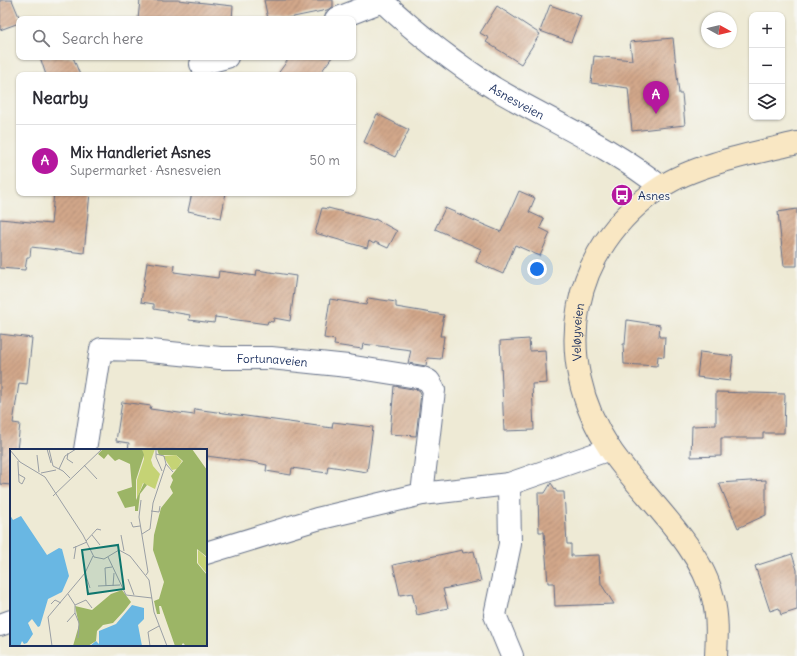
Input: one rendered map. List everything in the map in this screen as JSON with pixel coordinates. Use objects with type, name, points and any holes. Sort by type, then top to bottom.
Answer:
[{"type":"main road","name":"Veløyveien","points":[[716,656],[717,628],[713,597],[700,565],[677,533],[610,449],[590,411],[578,374],[574,337],[582,293],[593,260],[613,230],[638,204],[661,187],[687,173],[797,142]]},
{"type":"street","name":"Asnesveien","points":[[343,16],[381,0],[448,55],[494,87],[636,166],[661,187]]},
{"type":"street","points":[[201,64],[215,60]]},
{"type":"street","name":"Fortunaveien","points":[[85,449],[101,349],[141,350],[220,358],[271,358],[348,366],[423,378],[429,382],[434,390],[422,494]]},
{"type":"street","points":[[207,553],[317,519],[422,494],[509,484],[610,449]]},
{"type":"street","points":[[509,484],[510,544],[495,615],[512,656]]},
{"type":"street","points":[[0,625],[10,620]]},
{"type":"building","points":[[0,0],[12,0],[19,16],[16,16],[16,24],[0,30]]},
{"type":"building","points":[[140,0],[178,0],[233,6],[232,16],[138,16]]},
{"type":"building","points":[[264,0],[333,0],[333,7],[327,10],[298,16],[267,16]]},
{"type":"building","points":[[550,5],[581,16],[571,42],[540,31]]},
{"type":"building","points":[[497,6],[540,34],[521,64],[486,42],[489,38],[480,33]]},
{"type":"building","points":[[673,38],[679,94],[682,94],[685,125],[632,131],[628,88],[591,83],[594,56],[632,60],[630,42]]},
{"type":"building","points":[[41,60],[74,60],[79,72],[45,72]]},
{"type":"building","points":[[288,60],[330,60],[321,72],[279,72]]},
{"type":"building","points":[[377,114],[409,130],[395,157],[364,142]]},
{"type":"building","points":[[519,191],[535,198],[529,212],[544,219],[540,228],[550,233],[540,256],[515,245],[503,274],[476,262],[481,249],[435,229],[445,208],[501,232]]},
{"type":"building","points":[[54,196],[90,196],[84,253],[31,247],[30,257],[27,257],[25,270],[0,268],[0,219],[51,224]]},
{"type":"building","points":[[191,196],[225,196],[221,218],[188,211]]},
{"type":"building","points":[[322,208],[328,208],[374,220],[375,219],[397,231],[388,248],[369,241],[367,248],[315,233]]},
{"type":"building","points":[[797,209],[797,266],[784,266],[778,212]]},
{"type":"building","points":[[147,262],[175,266],[174,272],[218,278],[219,271],[256,276],[257,270],[296,276],[290,321],[274,318],[273,322],[268,321],[267,324],[215,317],[214,323],[189,320],[190,315],[154,309],[154,304],[141,302]]},
{"type":"building","points":[[368,298],[396,302],[396,307],[444,315],[440,336],[444,336],[441,359],[427,358],[426,366],[408,363],[411,350],[363,344],[362,349],[334,345],[335,340],[324,338],[330,299],[366,305]]},
{"type":"building","points":[[627,320],[660,325],[659,337],[665,337],[664,357],[658,356],[657,366],[624,364],[623,344],[625,344]]},
{"type":"building","points":[[0,334],[32,338],[27,384],[19,383],[13,423],[20,424],[17,449],[10,449],[10,485],[0,484]]},
{"type":"building","points":[[529,339],[530,351],[545,350],[547,383],[532,384],[534,430],[504,431],[500,341]]},
{"type":"building","points":[[700,352],[733,356],[730,381],[697,377]]},
{"type":"building","points":[[394,386],[419,390],[421,393],[416,436],[390,434]]},
{"type":"building","points":[[716,392],[785,394],[784,433],[763,433],[763,438],[721,438],[721,456],[691,457],[692,426],[716,425]]},
{"type":"building","points":[[122,402],[151,406],[150,409],[194,415],[195,409],[332,428],[333,422],[373,427],[367,472],[328,466],[327,473],[292,468],[291,475],[266,471],[267,465],[207,456],[207,449],[128,449],[129,443],[116,441]]},
{"type":"building","points":[[766,480],[766,515],[738,528],[719,483]]},
{"type":"building","points":[[551,483],[557,492],[564,492],[567,544],[571,544],[571,556],[599,555],[601,584],[614,604],[555,606],[554,583],[548,583],[544,532],[539,532],[538,493],[545,493]]},
{"type":"building","points":[[462,550],[463,553],[474,551],[481,581],[443,589],[448,608],[417,615],[412,593],[400,595],[393,565]]},
{"type":"building","points":[[792,554],[797,570],[797,610],[781,615],[779,608],[770,611],[755,566]]},
{"type":"place","name":"Mix Handleriet Asnes","points":[[656,114]]},
{"type":"place","name":"Asnes","points":[[622,195]]}]
